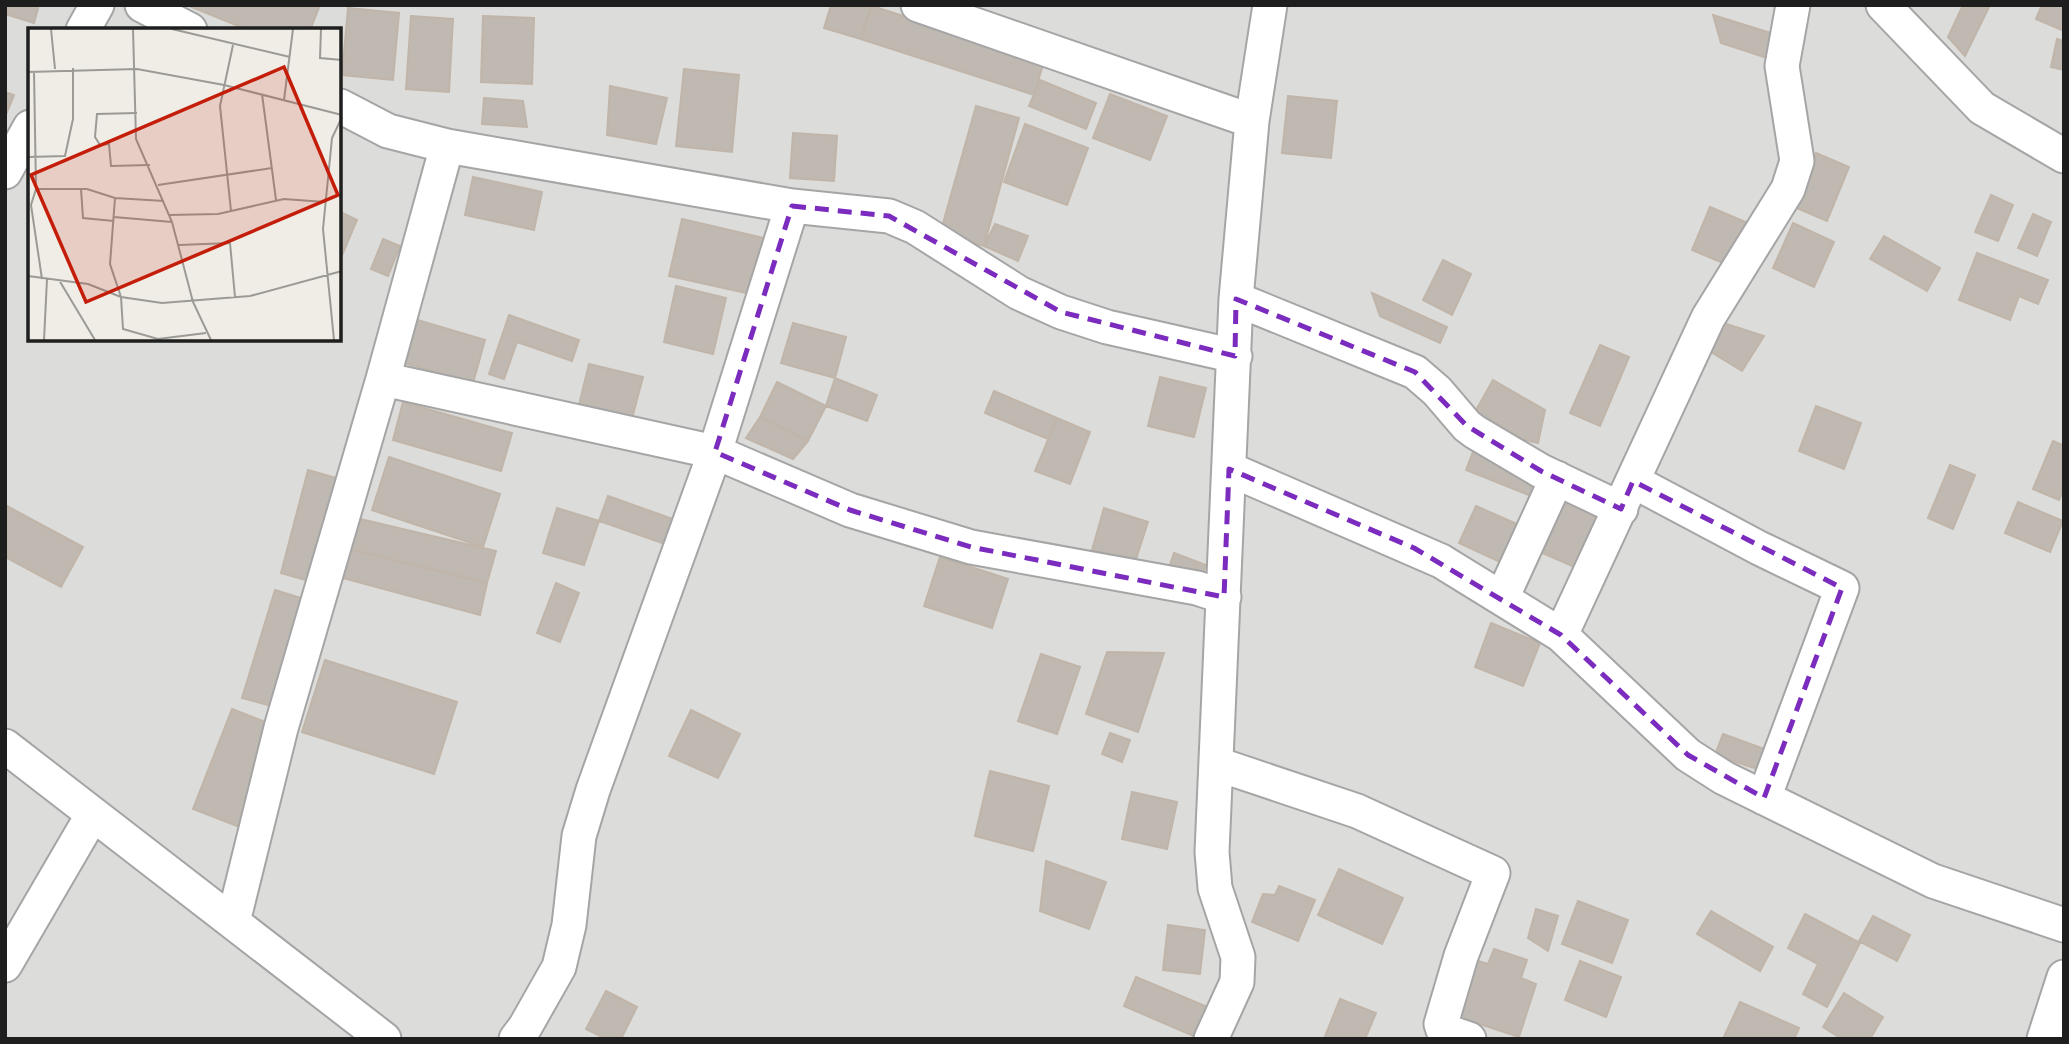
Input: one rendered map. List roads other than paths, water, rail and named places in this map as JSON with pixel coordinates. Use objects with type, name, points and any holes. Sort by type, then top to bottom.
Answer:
[{"type":"street","points":[[84,28],[97,5]]},
{"type":"street","points":[[142,5],[186,28]]},
{"type":"street","points":[[918,5],[1252,121]]},
{"type":"street","points":[[1211,1039],[1237,982],[1238,957],[1215,888],[1212,852],[1236,299],[1252,121],[1270,5]]},
{"type":"street","points":[[1561,635],[1627,495],[1686,360],[1708,318],[1788,190],[1797,161],[1783,66],[1793,5]]},
{"type":"street","points":[[1883,5],[1982,107],[2001,121],[2064,156]]},
{"type":"street","points":[[341,107],[387,131],[447,146],[792,206],[889,216],[915,227],[1019,293],[1061,312],[1107,327],[1235,356]]},
{"type":"street","points":[[5,172],[28,131]]},
{"type":"street","points":[[233,922],[281,728],[383,379],[447,146]]},
{"type":"street","points":[[516,1039],[559,967],[569,925],[579,836],[593,790],[715,452],[792,206]]},
{"type":"street","points":[[1236,299],[1415,372],[1437,391],[1467,426],[1541,471],[1557,478],[1627,495],[1759,548],[1842,588],[1764,798]]},
{"type":"street","points":[[383,379],[715,452],[850,510],[971,547],[1198,588],[1224,597]]},
{"type":"street","points":[[1229,469],[1414,548],[1502,598],[1561,635],[1688,755],[1724,778],[1933,881],[2064,925]]},
{"type":"street","points":[[1502,598],[1557,478]]},
{"type":"street","points":[[5,746],[384,1039]]},
{"type":"street","points":[[1217,764],[1357,811],[1493,873],[1461,956],[1441,1024],[1443,1030],[1469,1039]]},
{"type":"street","points":[[5,965],[93,814]]},
{"type":"street","points":[[2043,1039],[2064,977]]}]
